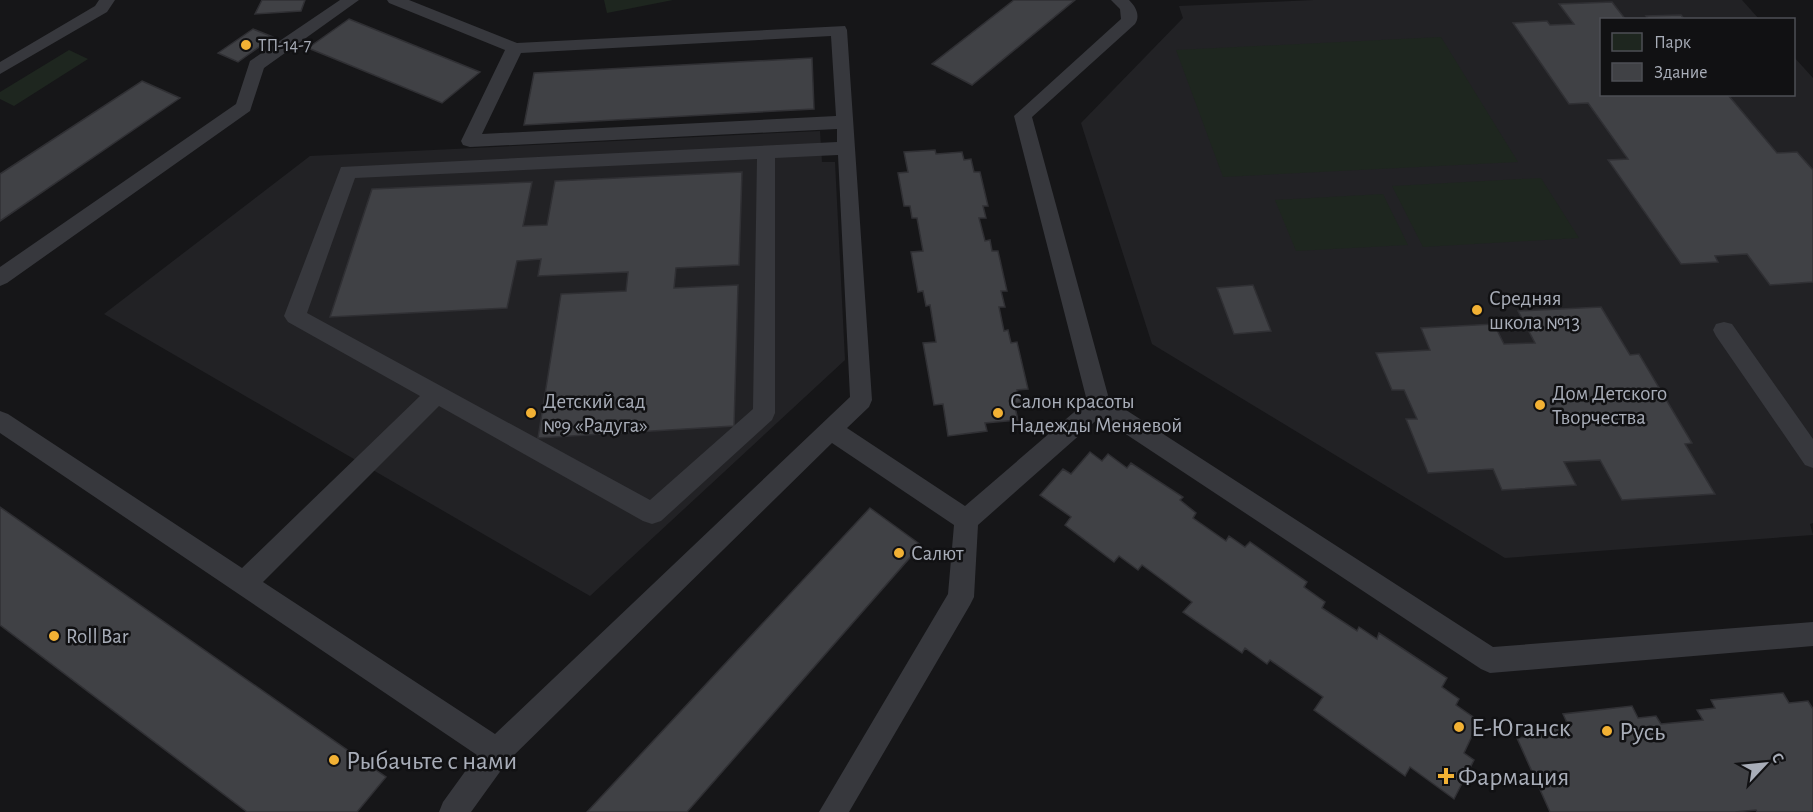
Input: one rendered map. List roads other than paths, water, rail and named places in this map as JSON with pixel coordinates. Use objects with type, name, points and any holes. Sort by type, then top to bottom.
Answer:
[{"type":"lane","points":[[0,69],[101,9],[107,0]]},
{"type":"lane","points":[[0,278],[244,107],[256,65],[351,0]]},
{"type":"lane","points":[[395,0],[515,48],[839,30],[846,122],[861,400],[497,753],[453,812]]},
{"type":"lane","points":[[1119,0],[1128,8],[1129,20],[1023,116],[1099,404],[1490,660],[1813,634]]},
{"type":"lane","points":[[515,48],[470,141],[846,122]]},
{"type":"lane","points":[[766,152],[764,413],[652,513],[295,316],[348,172],[847,148]]},
{"type":"lane","points":[[1724,330],[1813,458]]},
{"type":"lane","points":[[244,583],[437,394]]},
{"type":"lane","points":[[833,812],[961,597],[966,520],[1099,404]]},
{"type":"lane","points":[[0,421],[497,753]]},
{"type":"lane","points":[[831,430],[966,520]]},
{"type":"place","name":"ТП-14-7","points":[[246,45]]},
{"type":"place","name":"Средняя школа №13","points":[[1477,310]]},
{"type":"place","name":"Дом Детского Творчества","points":[[1540,405]]},
{"type":"place","name":"Детский сад №9 «Радуга»","points":[[531,413]]},
{"type":"place","name":"Салон красоты Надежды Меняевой","points":[[998,413]]},
{"type":"place","name":"Салют","points":[[899,553]]},
{"type":"place","name":"Roll Bar","points":[[54,636]]},
{"type":"place","name":"Е-Юганск","points":[[1459,727]]},
{"type":"place","name":"Русь","points":[[1607,731]]},
{"type":"place","name":"Рыбачьте с нами","points":[[334,760]]},
{"type":"place","name":"Фармация","points":[[1446,776]]}]
